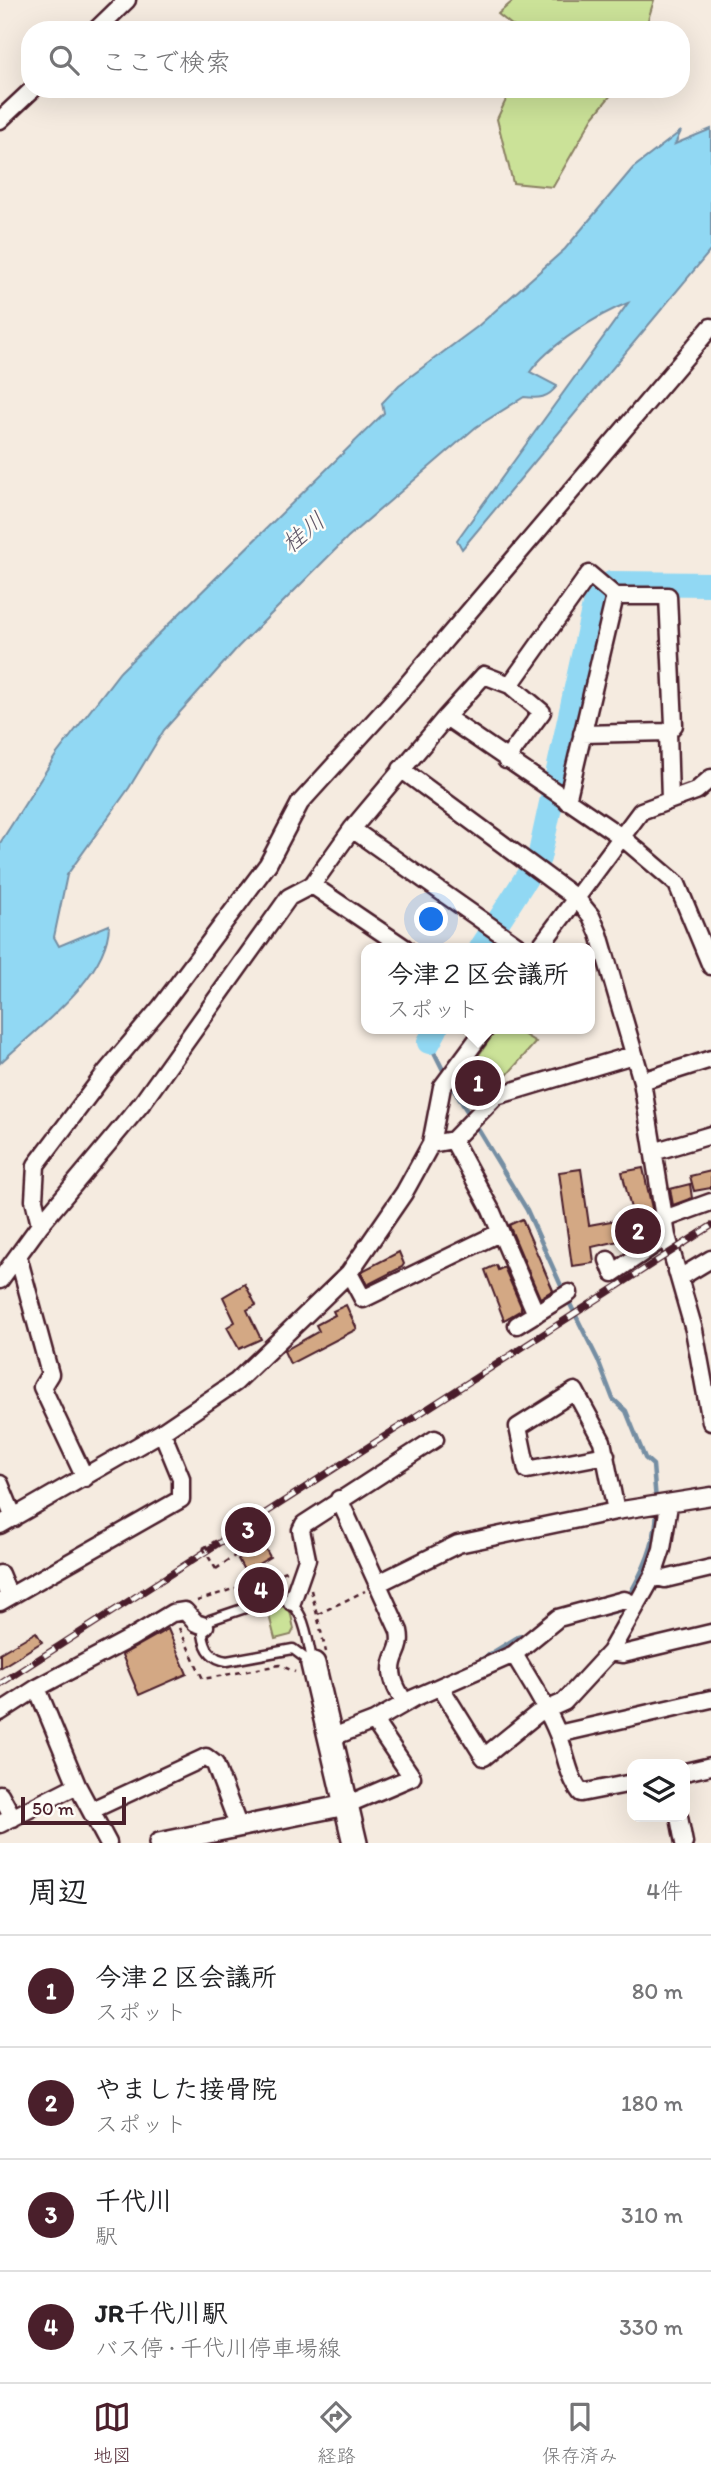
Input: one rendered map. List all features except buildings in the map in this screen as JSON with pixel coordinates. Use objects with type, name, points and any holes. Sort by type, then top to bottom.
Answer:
[{"type":"main road","points":[[307,1672],[330,1738],[355,1843]]},
{"type":"street","points":[[105,21],[127,0]]},
{"type":"street","points":[[0,120],[23,98]]},
{"type":"street","points":[[40,1225],[34,1200],[36,1165],[268,864],[300,803],[399,694],[711,327]]},
{"type":"street","points":[[510,685],[589,574],[615,596],[668,596],[674,725],[668,732],[670,800]]},
{"type":"street","points":[[566,800],[615,596]]},
{"type":"street","points":[[0,1280],[40,1225],[142,1103],[289,897],[312,885],[352,829],[401,769],[484,675],[510,685],[542,712],[506,760]]},
{"type":"street","points":[[446,717],[624,838],[677,884],[711,966]]},
{"type":"street","points":[[582,734],[668,732]]},
{"type":"street","points":[[401,769],[577,899],[591,916],[600,934],[642,1081],[667,1236],[681,1277],[708,1395],[711,1422]]},
{"type":"street","points":[[543,943],[624,838],[641,811],[696,791],[711,778]]},
{"type":"street","points":[[352,829],[514,943]]},
{"type":"street","points":[[312,885],[398,943]]},
{"type":"street","points":[[0,1484],[7,1522],[162,1432],[236,1382],[349,1273],[404,1193],[431,1144],[442,1087],[481,1034]]},
{"type":"street","points":[[431,1144],[453,1140],[496,1096],[633,1055]]},
{"type":"street","points":[[642,1081],[711,1059]]},
{"type":"street","points":[[653,1152],[711,1135]]},
{"type":"street","points":[[453,1140],[491,1210],[536,1314]]},
{"type":"street","points":[[664,1219],[711,1202]]},
{"type":"street","points":[[349,1273],[363,1299],[499,1233]]},
{"type":"street","points":[[608,1260],[613,1273],[667,1236]]},
{"type":"street","points":[[18,1256],[50,1374],[42,1387],[85,1478]]},
{"type":"street","points":[[681,1277],[711,1259]]},
{"type":"street","points":[[517,1325],[566,1295]]},
{"type":"street","points":[[606,1455],[527,1470],[518,1427],[575,1391],[602,1441],[606,1455],[616,1511]]},
{"type":"street","points":[[0,1574],[5,1599],[181,1499],[181,1478],[162,1432]]},
{"type":"street","points":[[292,1602],[307,1559],[301,1530],[339,1499],[435,1439]]},
{"type":"street","points":[[377,1584],[458,1544],[616,1511],[669,1505],[711,1496]]},
{"type":"street","points":[[339,1499],[399,1631],[402,1645],[392,1669],[394,1683],[405,1703]]},
{"type":"street","points":[[441,1688],[484,1757],[547,1709],[564,1702],[610,1652],[653,1576],[662,1549],[669,1505]]},
{"type":"street","points":[[653,1576],[665,1579],[711,1568]]},
{"type":"street","points":[[330,1738],[374,1721],[405,1703],[514,1654],[558,1618],[624,1600],[636,1605]]},
{"type":"street","points":[[0,1712],[37,1688],[179,1610],[205,1626]]},
{"type":"street","points":[[610,1652],[623,1654],[711,1633]]},
{"type":"street","points":[[514,1654],[547,1709],[573,1783],[582,1793],[627,1784]]},
{"type":"street","points":[[37,1688],[77,1785],[108,1843]]},
{"type":"street","points":[[558,1734],[711,1699]]},
{"type":"street","points":[[159,1843],[346,1805],[412,1777],[374,1721]]},
{"type":"street","points":[[92,1810],[206,1758],[215,1764],[238,1825]]},
{"type":"street","points":[[690,1771],[711,1766]]},
{"type":"street","points":[[0,1794],[6,1821],[77,1785]]},
{"type":"street","points":[[680,1822],[684,1843]]},
{"type":"lane","points":[[293,1649],[227,1661],[217,1660],[204,1644],[205,1626],[218,1615],[263,1601],[278,1597],[292,1602],[302,1618],[307,1672]]},
{"type":"lane","points":[[293,1649],[301,1634],[302,1618]]},
{"type":"lane","points":[[293,1649],[307,1672]]},
{"type":"path","points":[[224,1536],[204,1548],[216,1569],[246,1548],[249,1552]]},
{"type":"path","points":[[256,1566],[261,1579]]},
{"type":"path","points":[[317,1615],[377,1584]]},
{"type":"path","points":[[176,1622],[203,1679],[280,1665],[307,1672]]},
{"type":"green space","points":[[514,0],[654,0],[648,21],[507,21],[498,14]]},
{"type":"green space","points":[[507,98],[609,98],[593,117],[553,187],[513,183],[497,119]]},
{"type":"green space","points":[[494,1034],[522,1034],[536,1042],[493,1091],[474,1062]]},
{"type":"green space","points":[[285,1606],[290,1610],[294,1629],[291,1635],[275,1639],[268,1611]]},
{"type":"water","name":"桂川","points":[[711,129],[711,250],[462,549],[457,540],[628,303],[589,323],[538,362],[530,372],[557,386],[554,390],[543,397],[524,397],[476,427],[348,537],[238,647],[164,730],[129,788],[67,875],[54,937],[59,946],[109,925],[106,945],[97,964],[68,1001],[0,1063],[0,843],[56,755],[120,672],[384,413],[382,403],[399,385],[477,327],[565,249],[633,168],[681,131],[675,144]]},
{"type":"waterway","points":[[484,943],[539,858],[594,605],[611,583],[711,584]]},
{"type":"waterway","points":[[429,1042],[433,1034]]},
{"type":"waterway","points":[[429,1042],[446,1076]]},
{"type":"waterway","points":[[450,1083],[527,1210],[563,1290]]},
{"type":"waterway","points":[[567,1298],[598,1360],[613,1399],[626,1411],[645,1458],[653,1465],[656,1501]]},
{"type":"waterway","points":[[627,1599],[648,1556],[657,1510]]},
{"type":"waterway","points":[[565,1624],[620,1610],[622,1606]]},
{"type":"waterway","points":[[479,1661],[518,1637],[530,1634]]},
{"type":"railway","points":[[0,1684],[711,1226]]},
{"type":"place","name":"今津２区会議所","points":[[478,1083]]},
{"type":"place","name":"やました接骨院","points":[[638,1231]]},
{"type":"place","name":"千代川","points":[[248,1530]]},
{"type":"place","name":"JR千代川駅","points":[[261,1590]]}]
